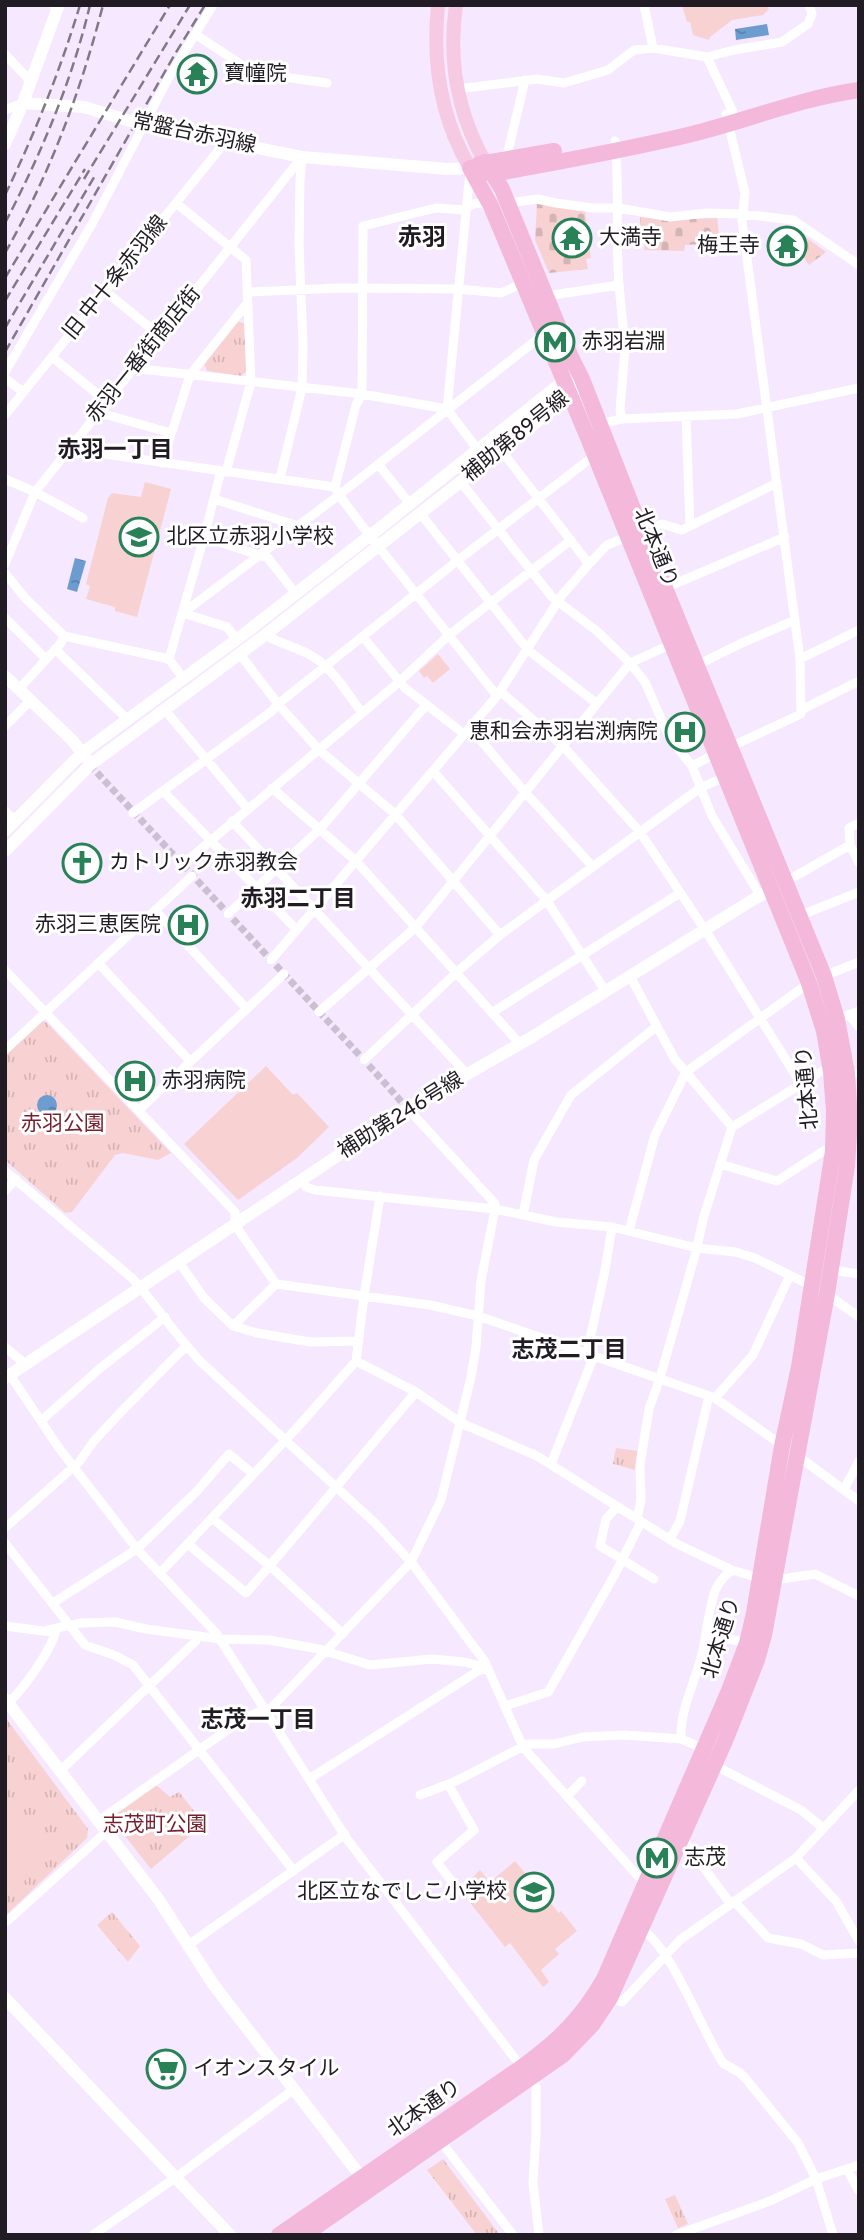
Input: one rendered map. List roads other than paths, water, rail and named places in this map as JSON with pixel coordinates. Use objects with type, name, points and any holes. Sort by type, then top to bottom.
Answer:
[{"type":"highway","points":[[729,117],[825,85],[859,79]]},
{"type":"highway","points":[[483,168],[615,146],[729,117],[859,90]]},
{"type":"highway","points":[[483,168],[506,160],[615,146]]},
{"type":"highway","name":"北本通り","points":[[304,2235],[436,2135],[578,2041],[610,1998],[635,1925],[757,1660],[768,1617],[767,1579],[782,1446],[819,1290],[831,1270],[850,1181],[850,1119],[843,1016],[816,980],[772,889],[727,776],[724,750],[672,644],[600,424],[582,379],[502,189],[483,168]]},
{"type":"highway","name":"北本通り","points":[[483,168],[491,206],[595,455],[665,588],[697,666],[772,889],[799,916],[816,980],[824,1031],[846,1073]]},
{"type":"highway","name":"北本通り","points":[[653,1884],[681,1838],[712,1756],[767,1579],[797,1455],[819,1290],[833,1151],[833,1092],[846,1073]]},
{"type":"highway","name":"北本通り","points":[[526,2073],[585,2010],[635,1925]]},
{"type":"highway","name":"北本通り","points":[[279,2235],[362,2178],[436,2135]]},
{"type":"main road","points":[[438,5],[435,47],[440,93],[454,138],[483,168]]},
{"type":"main road","points":[[456,5],[453,48],[458,89],[483,168]]},
{"type":"street","points":[[5,372],[92,224],[144,125],[213,5]]},
{"type":"street","points":[[644,5],[653,48]]},
{"type":"street","points":[[458,89],[537,79],[564,83],[608,70],[634,50],[653,48],[707,57],[782,42],[808,24],[812,14],[809,5]]},
{"type":"street","points":[[5,144],[31,82],[57,6]]},
{"type":"street","points":[[195,34],[254,73],[327,83]]},
{"type":"street","points":[[5,54],[31,82]]},
{"type":"street","points":[[692,766],[801,714],[800,659],[742,214],[745,193],[729,117],[707,57]]},
{"type":"street","points":[[506,160],[525,80]]},
{"type":"street","points":[[5,110],[23,103]]},
{"type":"street","name":"常盤台赤羽線","points":[[23,103],[84,107],[144,125],[302,158],[448,169],[483,168]]},
{"type":"street","name":"旧 中十条赤羽線","points":[[5,415],[226,141]]},
{"type":"street","points":[[615,146],[619,208],[619,285],[625,348],[620,410],[622,419]]},
{"type":"street","points":[[279,478],[302,388],[302,158]]},
{"type":"street","name":"赤羽一番街商店街","points":[[5,564],[35,492],[302,158]]},
{"type":"street","points":[[447,410],[465,211],[483,168]]},
{"type":"street","points":[[508,203],[538,199],[670,217],[742,214],[793,220],[859,265]]},
{"type":"street","points":[[169,659],[214,499],[251,382],[246,260],[176,203]]},
{"type":"street","points":[[337,491],[356,405],[362,394],[363,226],[436,208],[465,211],[474,203],[491,206]]},
{"type":"street","points":[[249,292],[364,288],[458,289],[501,293],[523,283]]},
{"type":"street","points":[[546,296],[619,285]]},
{"type":"street","points":[[105,291],[159,335]]},
{"type":"street","points":[[162,463],[190,375],[248,302]]},
{"type":"street","points":[[183,612],[299,526],[337,491],[378,464],[544,334]]},
{"type":"street","points":[[52,357],[106,401]]},
{"type":"street","points":[[133,368],[362,394],[447,410],[478,450]]},
{"type":"street","points":[[5,378],[23,392]]},
{"type":"street","name":"補助第89号線","points":[[415,509],[478,450],[582,379]]},
{"type":"street","name":"補助第89号線","points":[[5,831],[82,753],[296,594],[415,509],[460,481],[500,450],[567,388]]},
{"type":"street","points":[[588,438],[590,430],[600,424],[622,419],[737,414],[859,388]]},
{"type":"street","points":[[97,412],[171,433]]},
{"type":"street","points":[[686,417],[690,526]]},
{"type":"street","points":[[69,449],[279,478],[337,491],[416,594],[498,693],[563,746],[640,832],[801,1084]]},
{"type":"street","points":[[500,450],[589,564]]},
{"type":"street","points":[[133,813],[272,711],[457,561],[595,455]]},
{"type":"street","points":[[378,464],[528,650],[596,703]]},
{"type":"street","points":[[5,479],[83,518]]},
{"type":"street","points":[[460,481],[558,603],[598,632],[630,663],[650,691],[671,738],[692,766],[712,816],[772,889],[849,845]]},
{"type":"street","points":[[271,960],[498,693],[562,595],[607,545],[662,524],[682,530],[777,484]]},
{"type":"street","points":[[214,499],[299,526]]},
{"type":"street","points":[[204,537],[268,558],[296,594]]},
{"type":"street","points":[[665,588],[785,537]]},
{"type":"street","name":"補助第89号線","points":[[5,851],[90,765],[265,635],[374,540]]},
{"type":"street","points":[[182,865],[399,682],[449,635],[571,540]]},
{"type":"street","points":[[5,573],[26,599],[64,636],[169,659],[183,678]]},
{"type":"street","points":[[183,612],[227,627],[236,639]]},
{"type":"street","points":[[5,618],[46,659]]},
{"type":"street","points":[[697,666],[795,620]]},
{"type":"street","points":[[800,659],[859,630]]},
{"type":"street","points":[[265,635],[296,648],[325,666],[362,713]]},
{"type":"street","points":[[19,689],[61,643],[64,636]]},
{"type":"street","points":[[363,637],[399,682],[426,705],[467,731],[593,867]]},
{"type":"street","points":[[319,1012],[416,927],[630,663],[672,644]]},
{"type":"street","points":[[55,649],[127,719]]},
{"type":"street","points":[[239,653],[278,704],[318,749],[395,814],[500,935]]},
{"type":"street","points":[[5,676],[72,740],[90,765]]},
{"type":"street","points":[[801,710],[859,681]]},
{"type":"street","points":[[5,726],[30,700]]},
{"type":"street","points":[[228,914],[320,830],[426,705]]},
{"type":"street","points":[[164,709],[247,808]]},
{"type":"street","points":[[433,771],[547,901],[606,992]]},
{"type":"street","points":[[364,1059],[500,935],[700,788],[727,776]]},
{"type":"street","points":[[272,788],[356,861],[520,1044]]},
{"type":"street","points":[[163,791],[297,930]]},
{"type":"street","points":[[5,811],[15,821]]},
{"type":"street","points":[[232,821],[467,1074]]},
{"type":"street","points":[[859,823],[849,828],[849,845],[859,863]]},
{"type":"street","points":[[5,1050],[192,876]]},
{"type":"street","name":"補助第246号線","points":[[8,1377],[408,1109],[520,1044],[772,889]]},
{"type":"street","points":[[799,916],[859,892]]},
{"type":"street","points":[[493,1012],[680,893]]},
{"type":"street","points":[[155,911],[247,1009]]},
{"type":"street","points":[[629,1231],[654,1135],[686,1072],[760,1017],[816,980],[859,962]]},
{"type":"street","points":[[98,963],[190,1061]]},
{"type":"street","points":[[5,970],[235,1212],[235,1225],[276,1284],[430,1305],[478,1316],[712,1397],[859,1501]]},
{"type":"street","points":[[139,1110],[284,974]]},
{"type":"street","points":[[630,976],[674,1058],[732,1127]]},
{"type":"street","points":[[843,1016],[859,1011]]},
{"type":"street","points":[[843,1016],[859,1027]]},
{"type":"street","points":[[523,1216],[534,1160],[571,1095],[657,1026]]},
{"type":"street","points":[[505,1706],[548,1692],[623,1559],[639,1521],[639,1474],[649,1409],[732,1127],[822,1071],[846,1073]]},
{"type":"street","points":[[97,1822],[240,1721],[271,1708],[411,1562],[440,1500],[461,1423],[477,1347],[481,1281],[495,1204],[408,1109]]},
{"type":"street","points":[[720,1164],[777,1181],[825,1150],[833,1151]]},
{"type":"street","points":[[5,1171],[122,1269],[165,1317],[186,1346],[375,1523],[411,1562],[464,1631],[488,1668],[523,1747],[638,1877],[653,1884]]},
{"type":"street","points":[[5,1191],[16,1179]]},
{"type":"street","points":[[302,1180],[306,1187],[314,1190],[495,1209],[555,1222],[611,1227],[697,1248],[729,1251],[755,1258],[790,1275],[819,1290],[859,1317]]},
{"type":"street","points":[[160,1573],[189,1545],[356,1362],[380,1196]]},
{"type":"street","points":[[551,1464],[590,1354],[611,1227]]},
{"type":"street","points":[[179,1262],[204,1297],[233,1326],[310,1342],[359,1341]]},
{"type":"street","points":[[831,1270],[859,1274]]},
{"type":"street","points":[[670,1539],[680,1521],[712,1397],[753,1355],[790,1275]]},
{"type":"street","points":[[233,1326],[276,1284]]},
{"type":"street","points":[[41,1421],[98,1370],[165,1317]]},
{"type":"street","points":[[5,1528],[74,1468],[94,1441],[186,1346]]},
{"type":"street","points":[[5,1347],[25,1364]]},
{"type":"street","points":[[356,1362],[416,1392],[461,1423],[551,1464],[639,1521],[732,1570],[767,1579],[815,1574],[859,1596]]},
{"type":"street","points":[[8,1377],[136,1549],[220,1639],[345,1834],[536,2086],[533,2183],[539,2235]]},
{"type":"street","points":[[189,1545],[246,1593],[297,1536],[416,1392]]},
{"type":"street","points":[[53,1603],[136,1549],[197,1491],[229,1454],[253,1474]]},
{"type":"street","points":[[844,1489],[859,1461]]},
{"type":"street","points":[[617,1507],[606,1519],[600,1546],[654,1579]]},
{"type":"street","points":[[213,1519],[270,1566],[343,1634]]},
{"type":"street","points":[[5,1543],[85,1645],[131,1664],[294,1871]]},
{"type":"street","points":[[681,1739],[681,1721],[700,1661],[716,1589],[732,1570]]},
{"type":"street","points":[[5,1626],[53,1632],[93,1621],[115,1622],[220,1639],[269,1640],[326,1651],[370,1665],[432,1659],[464,1662],[488,1668]]},
{"type":"street","points":[[53,1632],[53,1642],[19,1692],[7,1701],[159,1900],[213,1984],[362,2178]]},
{"type":"street","points":[[706,1634],[747,1643]]},
{"type":"street","points":[[59,1772],[196,1640],[196,1636]]},
{"type":"street","points":[[309,1779],[410,1713],[478,1671],[488,1668]]},
{"type":"street","points":[[419,1795],[448,1784],[528,1744],[554,1744],[583,1737],[609,1735],[681,1739],[801,1810],[823,1828]]},
{"type":"street","points":[[567,1796],[582,1781]]},
{"type":"street","points":[[448,1784],[474,1830],[437,1861],[453,1883]]},
{"type":"street","points":[[610,1998],[622,2002],[680,1940],[796,1858],[859,1790]]},
{"type":"street","points":[[5,1923],[106,1832]]},
{"type":"street","points":[[187,1945],[345,1834]]},
{"type":"street","points":[[681,1838],[732,1902],[768,1938],[801,1944],[823,1955],[859,1953]]},
{"type":"street","points":[[796,1858],[836,1901],[859,1941]]},
{"type":"street","points":[[635,1925],[649,1934],[666,1954],[723,2063],[746,2078],[798,2143],[816,2179],[833,2235]]},
{"type":"street","points":[[5,1998],[230,2235]]},
{"type":"street","points":[[93,2235],[294,2089]]},
{"type":"street","points":[[436,2135],[513,2235]]},
{"type":"street","points":[[676,2235],[770,2201],[816,2179],[859,2165]]},
{"type":"street","points":[[847,2169],[859,2191]]},
{"type":"water","points":[[767,24],[769,35],[736,40],[735,29]]},
{"type":"water","points":[[75,558],[86,561],[77,592],[67,589]]},
{"type":"water","points":[[47,1095],[54,1098],[57,1105],[54,1112],[47,1115],[40,1112],[37,1105],[40,1098]]},
{"type":"tunnel","points":[[90,765],[408,1109]]},
{"type":"railway","points":[[5,195],[46,102],[80,5]]},
{"type":"railway","points":[[5,223],[54,117],[90,5]]},
{"type":"railway","points":[[5,253],[50,163],[85,69],[103,5]]},
{"type":"railway","points":[[5,278],[170,5]]},
{"type":"railway","points":[[84,179],[190,5]]},
{"type":"railway","points":[[5,352],[205,5]]},
{"type":"railway","points":[[5,301],[85,169]]},
{"type":"railway","points":[[5,328],[96,174]]},
{"type":"place","name":"寶幢院","points":[[197,74]]},
{"type":"place","name":"大満寺","points":[[572,238]]},
{"type":"place","name":"梅王寺","points":[[787,246]]},
{"type":"place","name":"赤羽岩淵","points":[[555,342]]},
{"type":"place","name":"北区立赤羽小学校","points":[[139,537]]},
{"type":"place","name":"恵和会赤羽岩渕病院","points":[[685,732]]},
{"type":"place","name":"カトリック赤羽教会","points":[[82,863]]},
{"type":"place","name":"赤羽三恵医院","points":[[188,925]]},
{"type":"place","name":"赤羽病院","points":[[135,1081]]},
{"type":"place","name":"志茂","points":[[657,1858]]},
{"type":"place","name":"北区立なでしこ小学校","points":[[534,1892]]},
{"type":"place","name":"イオンスタイル","points":[[166,2069]]},
{"type":"district","name":"赤羽","points":[[422,239]]},
{"type":"district","name":"赤羽一丁目","points":[[115,451]]},
{"type":"district","name":"赤羽二丁目","points":[[298,900]]},
{"type":"district","name":"志茂二丁目","points":[[569,1351]]},
{"type":"district","name":"志茂一丁目","points":[[258,1721]]},
{"type":"park label","name":"赤羽公園","points":[[63,1124]]},
{"type":"park label","name":"志茂町公園","points":[[155,1825]]}]
